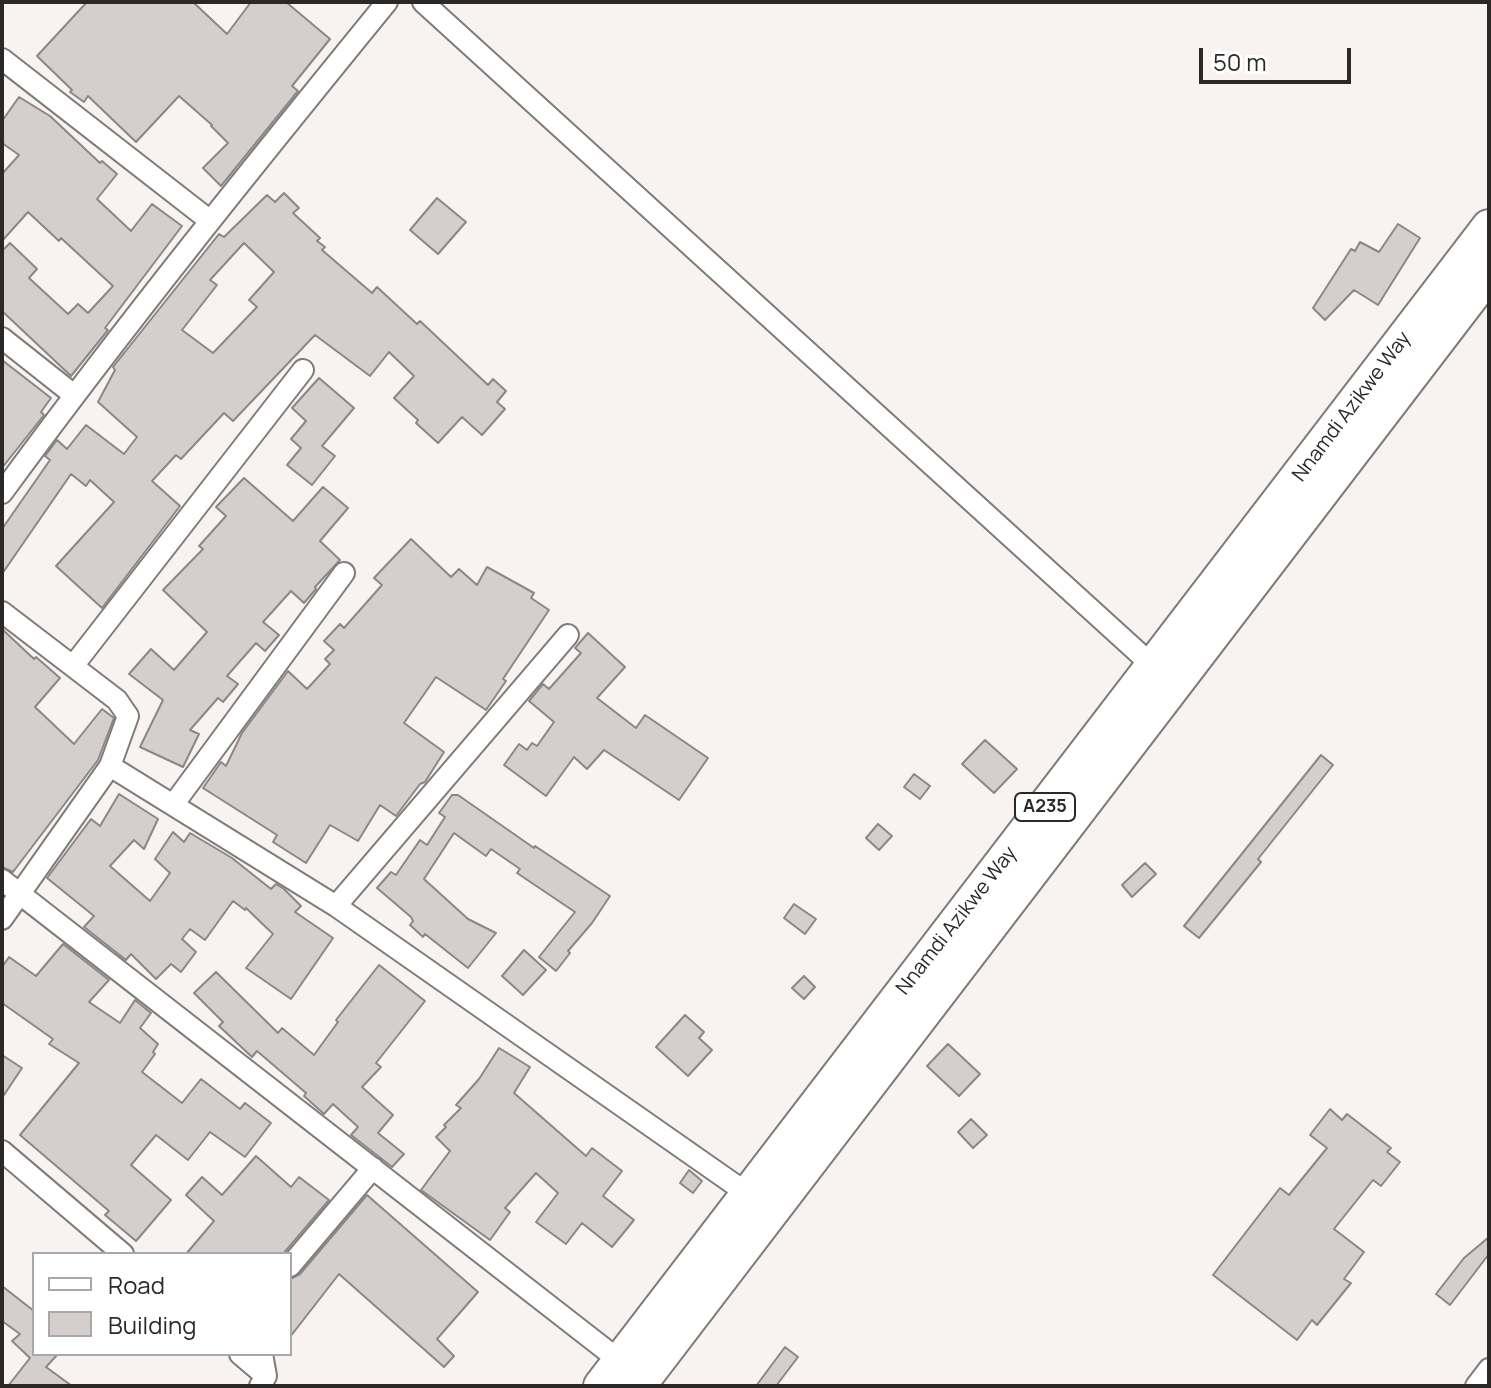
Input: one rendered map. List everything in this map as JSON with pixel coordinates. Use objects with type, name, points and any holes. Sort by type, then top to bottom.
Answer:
[{"type":"highway","name":"Nnamdi Azikwe Way","points":[[619,1378],[748,1194],[1489,227]]},
{"type":"highway","name":"Nnamdi Azikwe Way","points":[[619,1378],[1489,273]]},
{"type":"street","points":[[2,493],[209,220],[387,2]]},
{"type":"street","points":[[423,2],[1153,666]]},
{"type":"street","points":[[2,59],[209,220]]},
{"type":"street","points":[[2,338],[74,395]]},
{"type":"street","points":[[73,666],[303,370]]},
{"type":"street","points":[[173,805],[344,573]]},
{"type":"street","points":[[2,612],[126,708],[128,716],[110,766],[2,919]]},
{"type":"street","points":[[336,906],[568,635]]},
{"type":"street","points":[[110,766],[336,906],[748,1194]]},
{"type":"street","points":[[2,880],[373,1168],[619,1378]]},
{"type":"street","points":[[2,1151],[121,1252]]},
{"type":"street","points":[[292,1264],[373,1168]]},
{"type":"street","points":[[242,1356],[263,1381]]},
{"type":"street","points":[[262,1356],[263,1381]]},
{"type":"street","points":[[1476,1386],[1489,1369]]},
{"type":"building","points":[[87,2],[193,2],[227,34],[251,2],[286,2],[330,39],[292,86],[298,91],[221,186],[203,168],[228,143],[179,96],[136,142],[88,96],[84,102],[70,92],[72,90],[37,56]]},
{"type":"building","points":[[19,97],[50,116],[100,163],[102,161],[117,174],[97,199],[131,231],[152,204],[182,226],[71,376],[2,311],[2,251],[10,243],[37,269],[29,278],[68,314],[78,304],[88,313],[113,286],[28,212],[2,241],[2,174],[19,155],[2,143],[2,121]]},
{"type":"building","points":[[284,193],[299,208],[293,213],[320,238],[317,241],[325,247],[322,250],[372,293],[377,287],[417,324],[420,321],[488,385],[493,379],[506,391],[497,402],[505,409],[482,435],[462,417],[438,443],[394,398],[414,376],[389,352],[370,376],[315,335],[233,421],[224,413],[181,459],[176,455],[152,481],[180,506],[102,608],[56,566],[114,502],[90,480],[86,486],[71,474],[2,574],[2,529],[50,460],[45,456],[57,440],[67,449],[86,425],[124,454],[137,437],[98,402],[115,370],[113,367],[219,234],[224,237],[267,195],[275,202]],"holes":[[[244,243],[274,272],[249,300],[257,307],[213,353],[182,330],[217,285],[210,280]]]},
{"type":"building","points":[[437,198],[466,222],[438,254],[410,230]]},
{"type":"building","points":[[1398,224],[1420,238],[1378,305],[1354,290],[1325,320],[1313,308],[1351,249],[1355,251],[1360,242],[1379,252]]},
{"type":"building","points":[[2,360],[51,398],[41,412],[44,415],[2,468]]},
{"type":"building","points":[[319,378],[354,408],[322,446],[335,456],[312,485],[287,465],[301,448],[291,439],[306,421],[292,408]]},
{"type":"building","points":[[244,478],[293,521],[323,487],[348,508],[320,541],[340,560],[304,603],[291,591],[263,622],[279,635],[265,651],[256,643],[227,676],[238,684],[223,702],[218,698],[190,730],[199,734],[183,767],[140,747],[163,700],[129,674],[151,649],[174,670],[207,632],[163,590],[203,549],[199,546],[226,516],[216,507]]},
{"type":"building","points":[[411,539],[451,577],[459,569],[477,585],[487,567],[534,593],[531,598],[549,610],[486,710],[436,677],[404,723],[444,752],[425,782],[420,784],[396,816],[380,805],[358,841],[330,825],[306,863],[273,842],[277,835],[203,788],[221,762],[226,766],[242,733],[288,671],[307,689],[330,664],[325,659],[334,650],[324,641],[340,624],[344,628],[382,585],[374,578]]},
{"type":"building","points":[[2,629],[60,678],[35,707],[74,744],[102,709],[114,718],[98,760],[13,872],[2,867]]},
{"type":"building","points":[[588,633],[625,667],[597,698],[636,728],[645,715],[708,758],[679,800],[604,750],[587,769],[574,757],[546,796],[504,765],[519,744],[527,750],[532,743],[537,746],[554,722],[529,701],[543,684],[549,689],[581,653],[575,648]]},
{"type":"building","points":[[985,740],[1017,769],[994,793],[962,764]]},
{"type":"building","points":[[1321,755],[1333,765],[1258,859],[1261,862],[1199,938],[1184,926]]},
{"type":"building","points":[[914,774],[930,786],[920,799],[904,787]]},
{"type":"building","points":[[119,794],[158,819],[144,849],[134,840],[110,866],[150,901],[170,873],[155,859],[173,832],[184,842],[190,833],[232,858],[271,889],[276,884],[284,889],[301,906],[295,912],[333,938],[291,999],[246,968],[273,934],[246,908],[233,901],[205,940],[190,929],[182,939],[196,952],[181,972],[171,964],[156,979],[131,954],[126,960],[84,927],[94,916],[47,878],[91,819],[100,826]]},
{"type":"building","points":[[452,795],[458,795],[610,896],[556,971],[539,957],[575,912],[517,873],[520,869],[491,849],[486,856],[454,833],[424,879],[468,919],[496,933],[468,968],[425,934],[423,937],[410,925],[413,921],[411,917],[377,888],[391,872],[396,875],[420,840],[427,845],[445,817],[439,813]]},
{"type":"building","points":[[878,824],[892,836],[879,850],[866,838]]},
{"type":"building","points":[[1145,863],[1156,874],[1132,897],[1122,885]]},
{"type":"building","points":[[794,904],[816,919],[805,934],[784,918]]},
{"type":"building","points":[[63,944],[109,980],[89,1002],[120,1023],[135,1000],[151,1013],[140,1028],[158,1044],[142,1072],[182,1103],[201,1079],[240,1109],[245,1103],[271,1123],[245,1157],[210,1132],[188,1160],[156,1135],[131,1165],[171,1200],[136,1241],[105,1215],[109,1211],[20,1135],[79,1063],[49,1044],[53,1039],[2,1003],[2,967],[9,957],[36,976]]},
{"type":"building","points":[[524,950],[546,970],[523,995],[502,976]]},
{"type":"building","points":[[379,965],[425,1001],[376,1063],[381,1067],[362,1087],[393,1115],[378,1133],[404,1154],[392,1167],[351,1135],[358,1127],[333,1104],[324,1114],[304,1096],[306,1093],[257,1051],[252,1057],[219,1026],[223,1022],[194,993],[216,972],[278,1033],[282,1028],[314,1055],[338,1022],[336,1020]]},
{"type":"building","points":[[804,976],[815,987],[804,999],[792,988]]},
{"type":"building","points":[[685,1015],[704,1032],[699,1038],[712,1050],[688,1076],[656,1047]]},
{"type":"building","points":[[948,1044],[980,1074],[959,1096],[927,1066]]},
{"type":"building","points":[[499,1048],[530,1067],[514,1093],[586,1156],[592,1148],[622,1171],[603,1196],[634,1220],[612,1247],[582,1223],[566,1244],[536,1222],[558,1193],[536,1173],[505,1208],[510,1212],[490,1240],[421,1190],[450,1151],[436,1137],[461,1108],[456,1105],[479,1079]]},
{"type":"building","points":[[2,1055],[22,1068],[2,1098]]},
{"type":"building","points":[[1330,1109],[1342,1120],[1347,1114],[1391,1148],[1387,1152],[1400,1162],[1381,1186],[1373,1180],[1334,1229],[1364,1252],[1344,1279],[1351,1283],[1317,1325],[1312,1320],[1297,1340],[1213,1275],[1280,1188],[1289,1195],[1327,1148],[1310,1135]]},
{"type":"building","points":[[971,1119],[987,1135],[973,1148],[958,1132]]},
{"type":"building","points":[[256,1156],[291,1187],[299,1177],[329,1200],[285,1252],[188,1252],[214,1221],[186,1195],[202,1177],[222,1195]]},
{"type":"building","points":[[689,1170],[702,1181],[693,1193],[680,1183]]},
{"type":"building","points":[[367,1195],[478,1292],[437,1339],[454,1356],[444,1367],[339,1274],[292,1334],[292,1278],[300,1274]]},
{"type":"building","points":[[1489,1237],[1489,1254],[1450,1305],[1436,1294],[1464,1258]]},
{"type":"building","points":[[2,1286],[32,1309],[32,1356],[56,1356],[46,1367],[72,1386],[8,1386],[30,1358],[12,1341],[20,1334],[2,1321]]},
{"type":"building","points":[[785,1347],[798,1357],[776,1386],[756,1386]]}]
